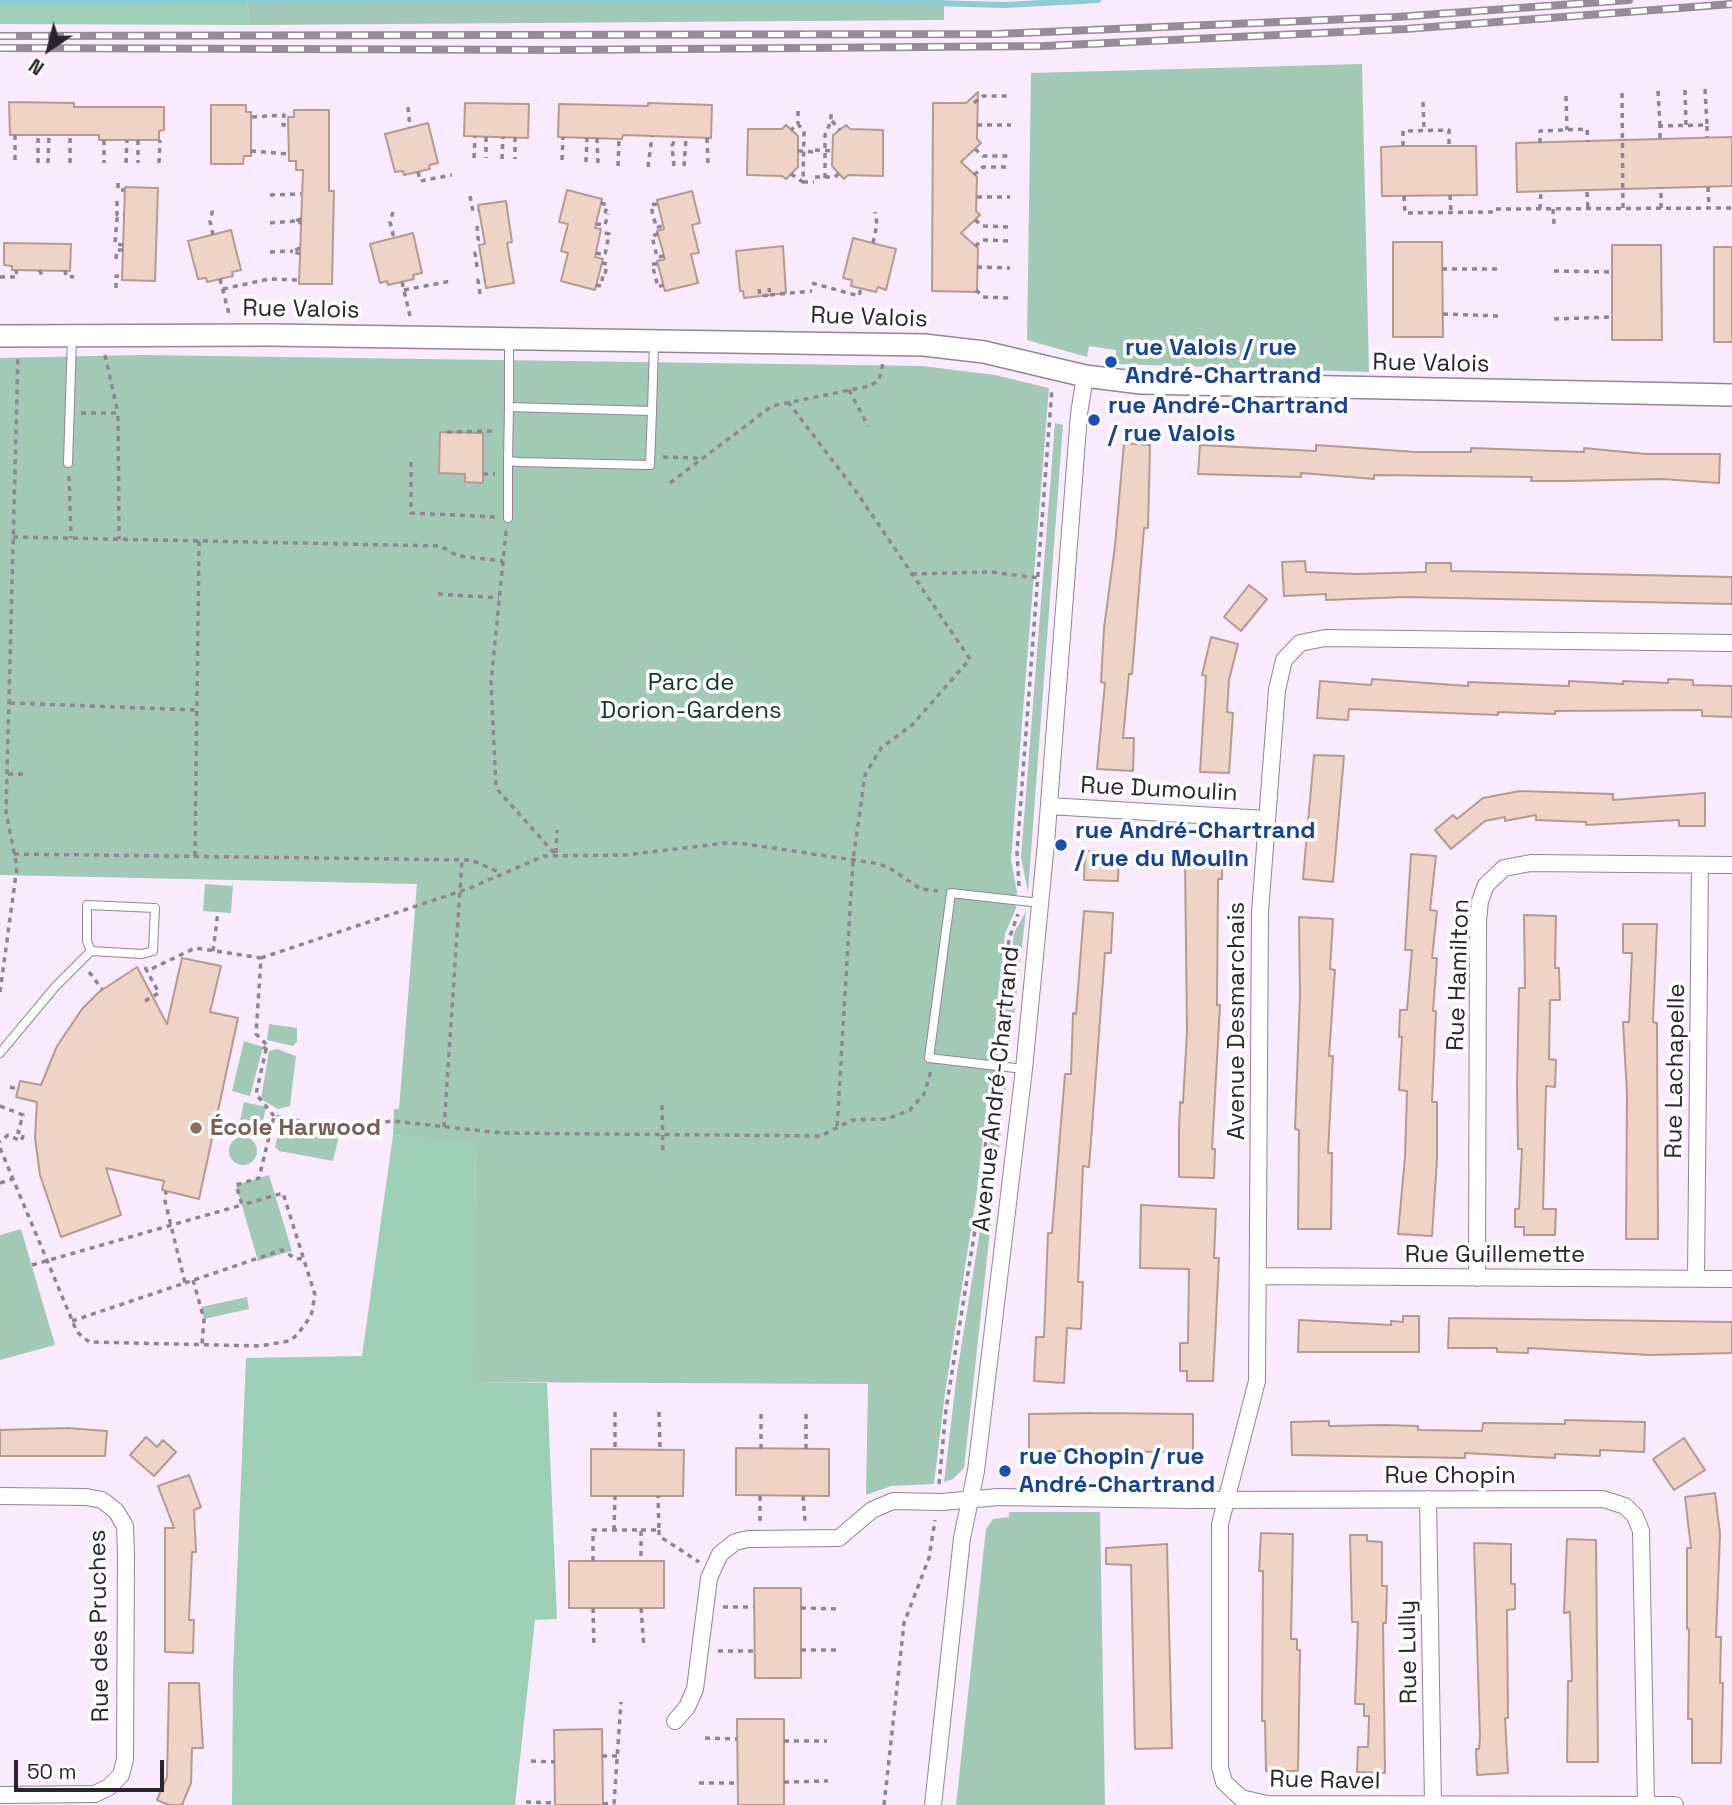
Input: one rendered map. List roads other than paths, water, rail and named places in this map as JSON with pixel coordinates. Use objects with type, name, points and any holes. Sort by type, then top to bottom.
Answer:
[{"type":"street","name":"Rue Valois","points":[[0,336],[72,334],[509,338],[941,346],[995,354],[1085,376],[1141,383],[1732,395]]},
{"type":"street","name":"Avenue André-Chartrand","points":[[933,1805],[962,1538],[976,1471],[1024,1069],[1049,806],[1079,414],[1085,376]]},
{"type":"street","name":"Avenue Desmarchais","points":[[1226,1499],[1256,1390],[1260,912],[1280,677],[1289,653],[1307,640],[1339,638],[1732,643]]},
{"type":"street","name":"Rue Dumoulin","points":[[1049,806],[1266,819]]},
{"type":"street","name":"Rue Hamilton","points":[[1477,1278],[1478,921],[1480,901],[1486,885],[1504,868],[1531,863],[1732,865]]},
{"type":"street","name":"Rue Lachapelle","points":[[1696,1278],[1700,865]]},
{"type":"street","name":"Rue Guillemette","points":[[1258,1276],[1732,1279]]},
{"type":"street","name":"Rue des Pruches","points":[[0,1496],[86,1497],[102,1500],[121,1518],[126,1546],[125,1759],[121,1775],[109,1787],[95,1794],[0,1796]]},
{"type":"street","name":"Rue Chopin","points":[[675,1721],[687,1707],[695,1689],[709,1578],[714,1562],[726,1548],[748,1538],[839,1538],[872,1510],[893,1502],[998,1497],[1603,1499],[1625,1506],[1635,1516],[1642,1538],[1646,1805]]},
{"type":"street","name":"Rue Ravel","points":[[1226,1499],[1220,1524],[1219,1759],[1224,1782],[1241,1798],[1267,1804],[1675,1805]]},
{"type":"street","name":"Rue Lully","points":[[1429,1499],[1433,1804]]},
{"type":"lane","points":[[68,463],[72,334]]},
{"type":"lane","points":[[508,518],[509,338]]},
{"type":"lane","points":[[508,461],[650,465],[654,341]]},
{"type":"lane","points":[[509,407],[652,411]]},
{"type":"lane","points":[[1024,1069],[929,1058],[951,893],[1040,903]]},
{"type":"lane","points":[[0,1053],[55,987],[91,951],[142,954],[153,951],[155,908],[88,905],[87,941],[91,951]]},
{"type":"waterway","points":[[0,2],[819,0],[1005,5],[1098,0]]},
{"type":"railway","points":[[0,36],[997,34],[1396,17],[1629,0]]},
{"type":"railway","points":[[0,48],[560,50],[1044,46],[1405,29],[1732,4]]},
{"type":"place","name":"rue Valois / rue André-Chartrand","points":[[1111,362]]},
{"type":"place","name":"rue André-Chartrand / rue Valois","points":[[1094,420]]},
{"type":"place","name":"rue André-Chartrand / rue du Moulin","points":[[1061,845]]},
{"type":"place","name":"École Harwood","points":[[196,1128]]},
{"type":"place","name":"rue Chopin / rue André-Chartrand","points":[[1005,1471]]},
{"type":"park label","name":"Parc de Dorion-Gardens","points":[[691,697]]}]
